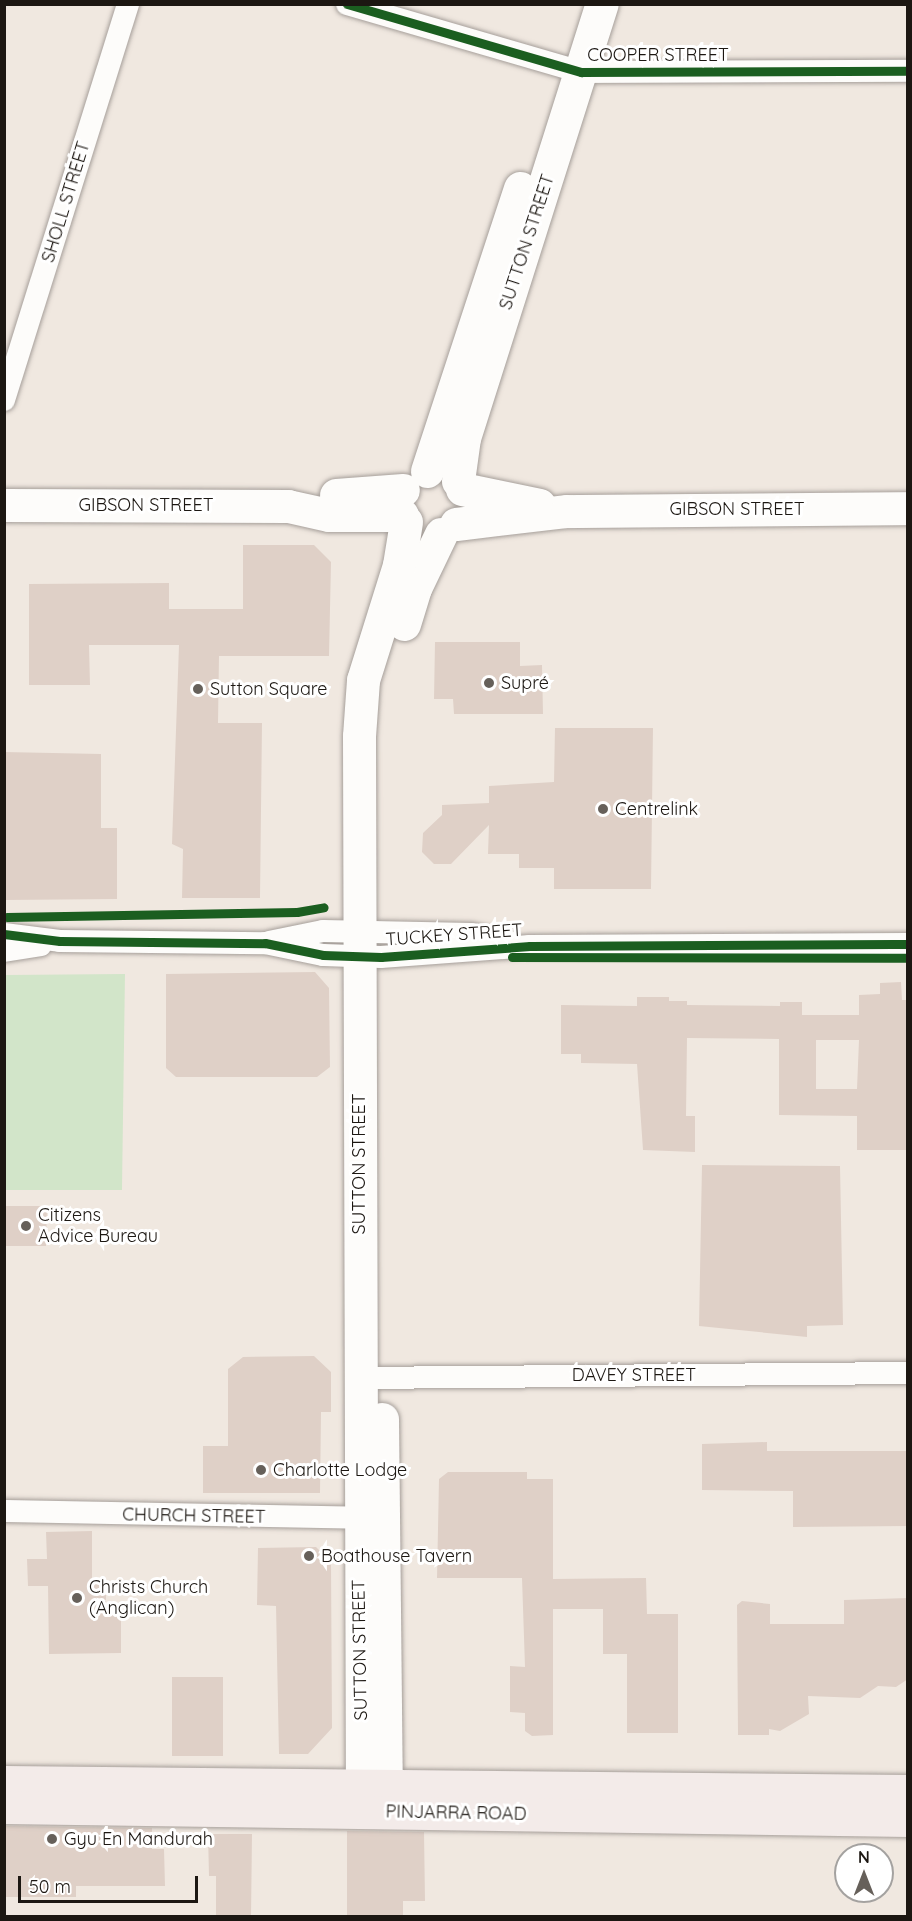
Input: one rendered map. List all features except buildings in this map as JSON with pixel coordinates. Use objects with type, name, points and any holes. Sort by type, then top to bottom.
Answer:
[{"type":"main road","name":"SUTTON STREET","points":[[460,485],[464,438],[571,68],[580,4]]},
{"type":"main road","name":"SUTTON STREET","points":[[370,944],[359,736],[363,680],[399,565],[409,500],[571,68],[603,4]]},
{"type":"main road","points":[[440,472],[460,485],[464,508],[449,529],[422,533],[409,500],[440,472]]},
{"type":"main road","name":"GIBSON STREET","points":[[460,485],[567,511]]},
{"type":"main road","name":"GIBSON STREET","points":[[4,505],[288,506],[329,495],[409,500]]},
{"type":"main road","name":"GIBSON STREET","points":[[449,529],[567,511],[908,508]]},
{"type":"main road","name":"SUTTON STREET","points":[[374,1798],[370,1378],[370,944],[383,697],[415,588],[449,529]]},
{"type":"main road","name":"PINJARRA ROAD","points":[[4,1782],[908,1821]]},
{"type":"main road","name":"PINJARRA ROAD","points":[[4,1807],[374,1798],[908,1791]]},
{"type":"street","name":"SHOLL STREET","points":[[4,400],[128,4]]},
{"type":"street","name":"COOPER STREET","points":[[347,4],[571,68],[908,71]]},
{"type":"street","name":"TUCKEY STREET","points":[[4,934],[60,941],[265,944],[323,956],[370,944],[471,934],[530,946],[908,944]]},
{"type":"street","name":"TUCKEY STREET","points":[[4,951],[60,941]]},
{"type":"street","name":"DAVEY STREET","points":[[370,1378],[908,1373]]},
{"type":"street","name":"CHURCH STREET","points":[[5,1511],[371,1518]]},
{"type":"green space","points":[[125,974],[122,1190],[5,1190],[5,975]]},
{"type":"cycle path","points":[[347,4],[581,72],[908,71]]},
{"type":"cycle path","points":[[7,917],[297,912],[324,907]]},
{"type":"cycle path","points":[[4,934],[60,941],[265,943],[323,955],[381,957],[530,946],[908,944]]},
{"type":"cycle path","points":[[512,957],[908,958]]},
{"type":"place","name":"Supré","points":[[489,683]]},
{"type":"place","name":"Sutton Square","points":[[198,689]]},
{"type":"place","name":"Centrelink","points":[[603,809]]},
{"type":"place","name":"Citizens Advice Bureau","points":[[26,1226]]},
{"type":"place","name":"Charlotte Lodge","points":[[261,1470]]},
{"type":"place","name":"Boathouse Tavern","points":[[309,1556]]},
{"type":"place","name":"Christs Church (Anglican)","points":[[77,1598]]},
{"type":"place","name":"Gyu En Mandurah","points":[[52,1839]]}]
